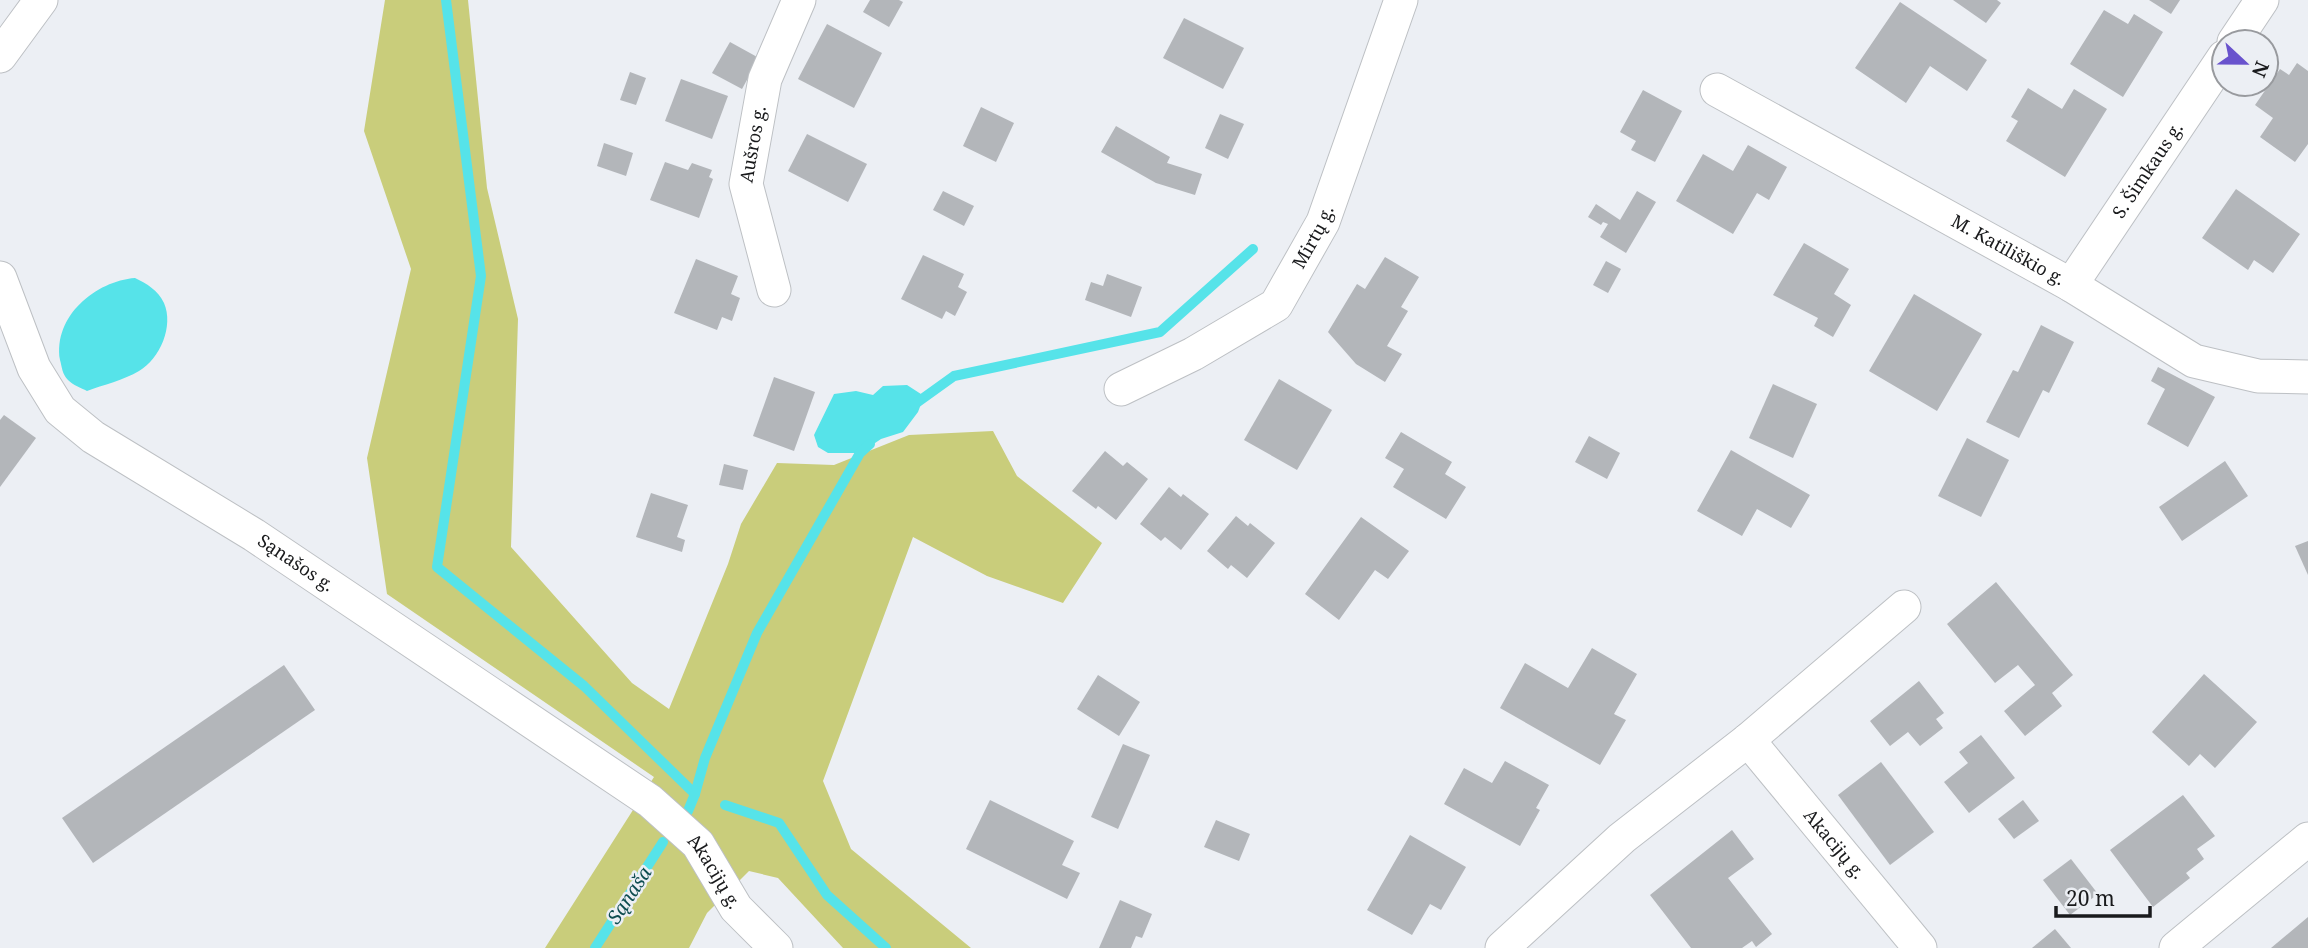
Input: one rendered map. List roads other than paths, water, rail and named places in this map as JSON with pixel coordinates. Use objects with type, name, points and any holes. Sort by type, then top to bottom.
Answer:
[{"type":"street","points":[[0,56],[41,0]]},
{"type":"street","name":"Aušros g.","points":[[774,290],[746,184],[765,79],[799,0]]},
{"type":"street","name":"Mirtų g.","points":[[1121,389],[1194,354],[1276,305],[1324,222],[1402,0]]},
{"type":"street","points":[[2243,28],[2262,0]]},
{"type":"street","name":"S. Šimkaus g.","points":[[2071,285],[2210,78]]},
{"type":"street","name":"M. Katiliškio g.","points":[[1717,90],[2071,285],[2194,361],[2258,376],[2308,377]]},
{"type":"street","name":"Sąnašos g.","points":[[0,278],[34,368],[61,410],[93,437],[254,535],[650,800]]},
{"type":"street","points":[[1502,948],[1622,838],[1748,740],[1904,607]]},
{"type":"street","name":"Akacijų g.","points":[[1748,740],[1920,948]]},
{"type":"street","name":"Akacijų g.","points":[[650,800],[698,844],[736,908],[776,948]]},
{"type":"street","points":[[2176,948],[2308,839]]},
{"type":"water","points":[[135,278],[148,285],[162,298],[167,312],[163,341],[147,366],[120,380],[87,391],[70,382],[63,373],[60,344],[63,329],[70,316],[92,294],[106,286]]},
{"type":"water","points":[[907,385],[924,396],[918,412],[903,432],[881,439],[860,453],[828,453],[818,447],[814,435],[834,394],[856,391],[873,395],[883,386]]},
{"type":"waterway","points":[[446,0],[481,276],[437,567],[584,686],[695,794]]},
{"type":"waterway","points":[[915,404],[954,376],[1160,332],[1253,249]]},
{"type":"waterway","points":[[688,811],[705,758],[757,633],[860,453],[870,444]]},
{"type":"waterway","points":[[725,805],[779,823],[827,895],[886,948]]},
{"type":"waterway","name":"Sąnaša","points":[[595,948],[663,842]]}]
